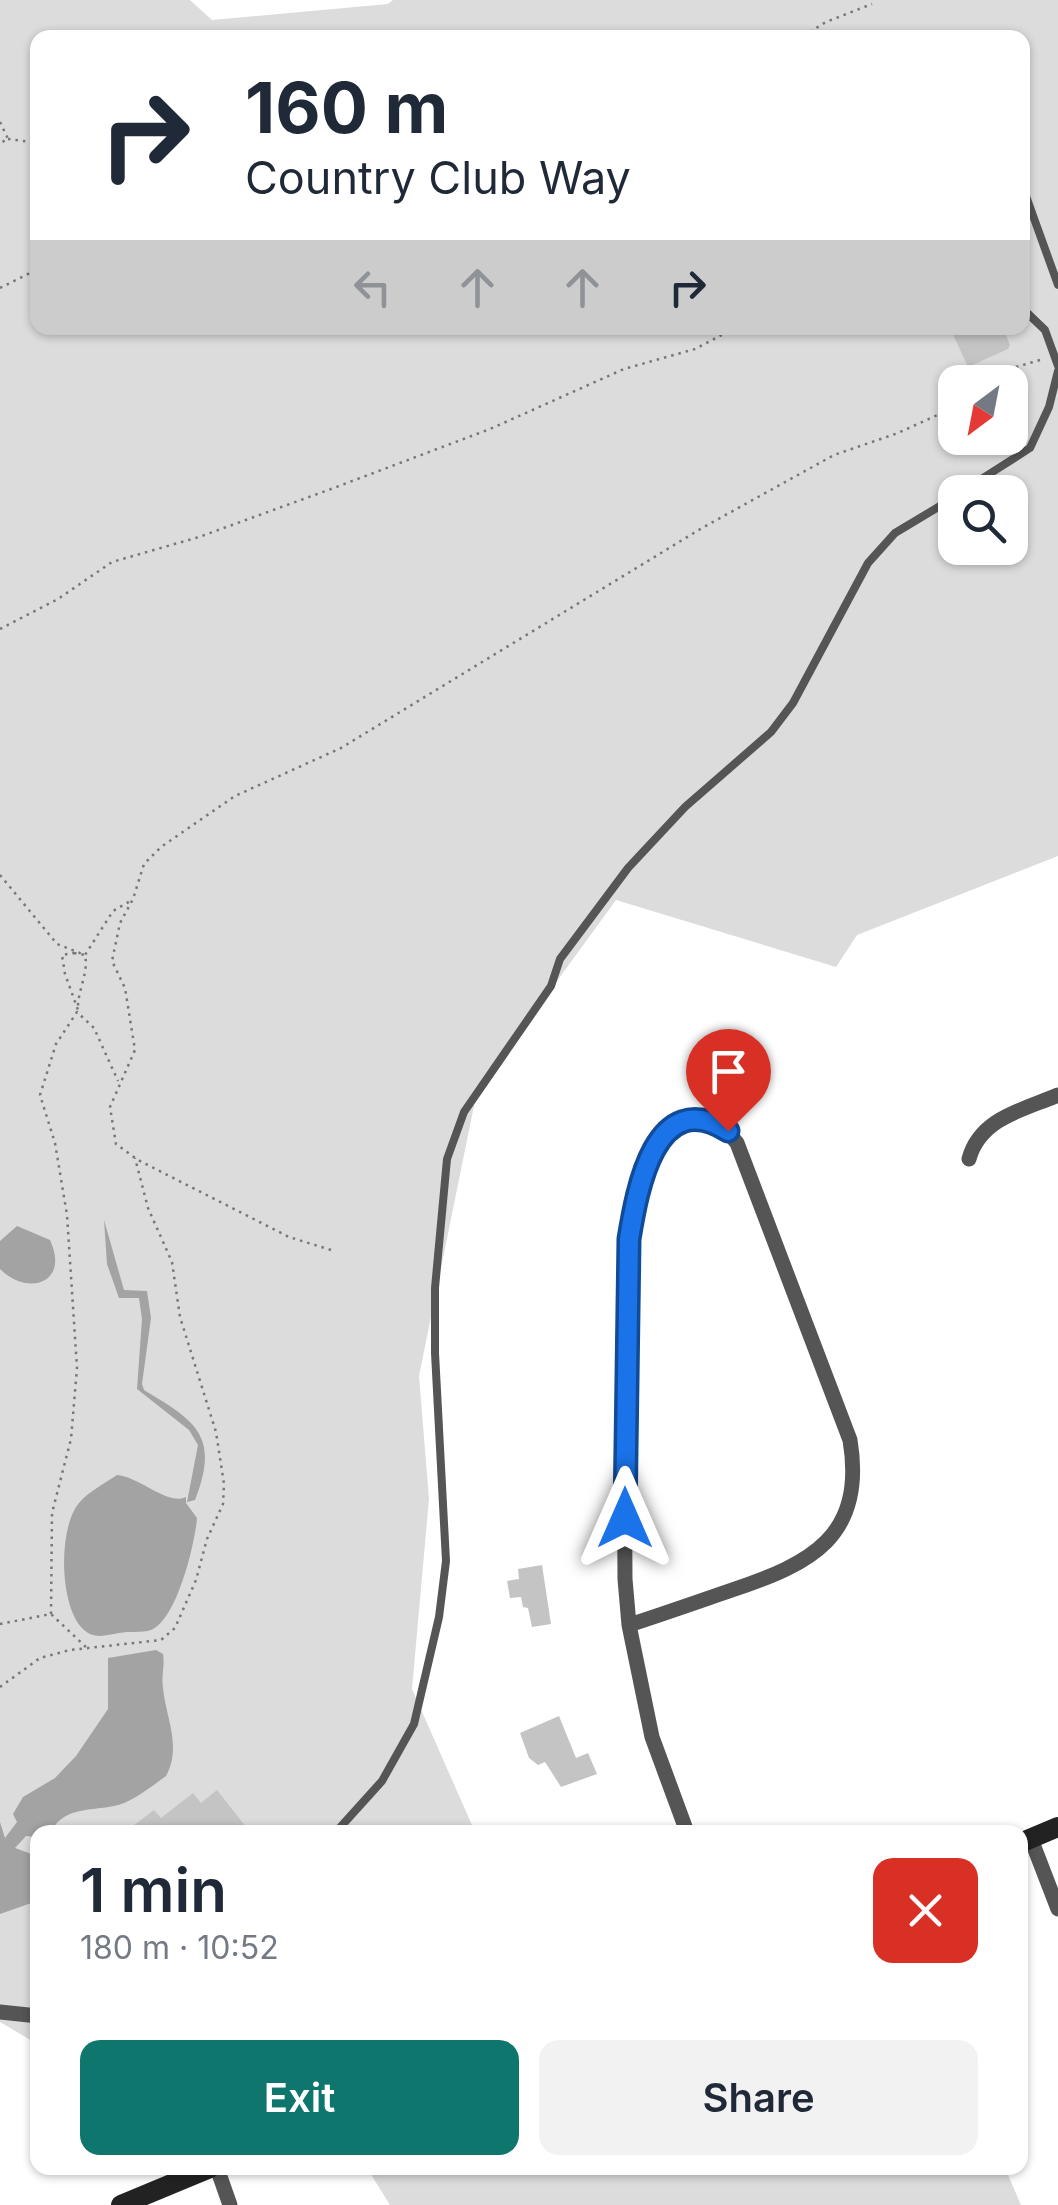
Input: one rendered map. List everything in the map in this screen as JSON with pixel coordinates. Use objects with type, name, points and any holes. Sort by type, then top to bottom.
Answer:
[{"type":"main road","points":[[1028,1840],[1058,1828]]},
{"type":"main road","points":[[120,2205],[173,2175]]},
{"type":"street","points":[[970,1159],[981,1132],[993,1122],[1058,1095]]},
{"type":"street","points":[[629,1625],[794,1568],[827,1541],[840,1524],[853,1481],[850,1440],[737,1143],[728,1131],[700,1119],[674,1126],[655,1147],[634,1204],[629,1239],[624,1423],[629,1625],[652,1737],[684,1825]]},
{"type":"street","points":[[1028,1847],[1058,1909]]},
{"type":"street","points":[[0,2012],[30,2015]]},
{"type":"street","points":[[210,2175],[230,2205]]},
{"type":"lane","points":[[1030,207],[1058,285]]},
{"type":"lane","points":[[988,475],[1030,448],[1049,407],[1058,369],[1045,330],[1030,316]]},
{"type":"lane","points":[[1045,330],[1058,326]]},
{"type":"lane","points":[[342,1825],[382,1781],[414,1724],[439,1616],[446,1561],[434,1353],[435,1288],[447,1159],[464,1112],[551,986],[560,959],[628,868],[686,808],[770,732],[793,702],[868,563],[894,532],[938,507]]},
{"type":"path","points":[[813,30],[872,4]]},
{"type":"path","points":[[0,122],[8,139]]},
{"type":"path","points":[[0,142],[30,142]]},
{"type":"path","points":[[0,288],[30,273]]},
{"type":"path","points":[[0,629],[58,599],[112,562],[200,537],[331,489],[490,429],[624,369],[695,348],[721,335]]},
{"type":"path","points":[[1022,365],[1041,359]]},
{"type":"path","points":[[331,1250],[289,1237],[116,1144],[110,1108],[135,1050],[124,988],[112,961],[120,922],[133,899],[144,864],[235,796],[341,748],[702,528],[834,456],[938,415]]},
{"type":"path","points":[[0,876],[58,944],[85,955]]},
{"type":"path","points":[[74,953],[62,955],[78,1010],[77,994],[87,963],[85,955],[113,912],[133,899]]},
{"type":"path","points":[[88,1649],[50,1614],[52,1513],[70,1439],[78,1368],[67,1215],[55,1143],[40,1095],[56,1044],[76,1012],[94,1028],[119,1084]]},
{"type":"path","points":[[0,1687],[40,1658],[161,1640],[176,1628],[196,1580],[206,1539],[223,1504],[216,1432],[180,1317],[172,1262],[148,1208],[135,1157]]},
{"type":"path","points":[[0,1624],[50,1614]]},
{"type":"shaded area","points":[[0,0],[190,0],[212,20],[388,4],[393,0],[1058,0],[1058,856],[857,935],[836,967],[616,900],[477,1091],[419,1376],[429,1499],[412,1689],[472,1825],[30,1825],[30,2040],[0,2022]]},
{"type":"shaded area","points":[[104,1220],[124,1290],[147,1291],[151,1318],[144,1390],[190,1422],[204,1445],[205,1460],[195,1500],[187,1502],[198,1445],[189,1430],[137,1389],[142,1319],[139,1298],[119,1298],[107,1264]]},
{"type":"shaded area","points":[[17,1226],[50,1240],[55,1267],[43,1281],[22,1282],[0,1269],[0,1241]]},
{"type":"shaded area","points":[[117,1475],[171,1498],[186,1497],[197,1518],[196,1530],[183,1580],[160,1623],[147,1631],[96,1636],[83,1629],[69,1603],[64,1567],[67,1530],[79,1503]]},
{"type":"shaded area","points":[[156,1650],[163,1654],[163,1684],[173,1743],[171,1765],[166,1776],[124,1803],[73,1813],[56,1825],[30,1825],[30,1836],[15,1848],[30,1853],[30,1903],[0,1914],[0,1822],[5,1838],[17,1822],[13,1814],[23,1797],[55,1778],[76,1756],[108,1709],[108,1658]]},
{"type":"shaded area","points":[[371,2175],[1008,2175],[1021,2205],[390,2205]]},
{"type":"building","points":[[953,335],[1006,335],[1008,349],[967,365]]},
{"type":"building","points":[[542,1565],[551,1624],[532,1627],[528,1608],[523,1607],[521,1597],[510,1598],[507,1581],[519,1579],[518,1569]]},
{"type":"building","points":[[559,1716],[576,1758],[588,1753],[597,1774],[561,1787],[545,1762],[538,1765],[529,1758],[520,1733]]},
{"type":"building","points":[[217,1790],[244,1825],[134,1825],[154,1810],[161,1818],[193,1793],[201,1803]]},
{"type":"route","points":[[625,1518],[624,1407],[629,1239],[634,1204],[662,1135],[674,1126],[700,1119],[728,1131]]}]
